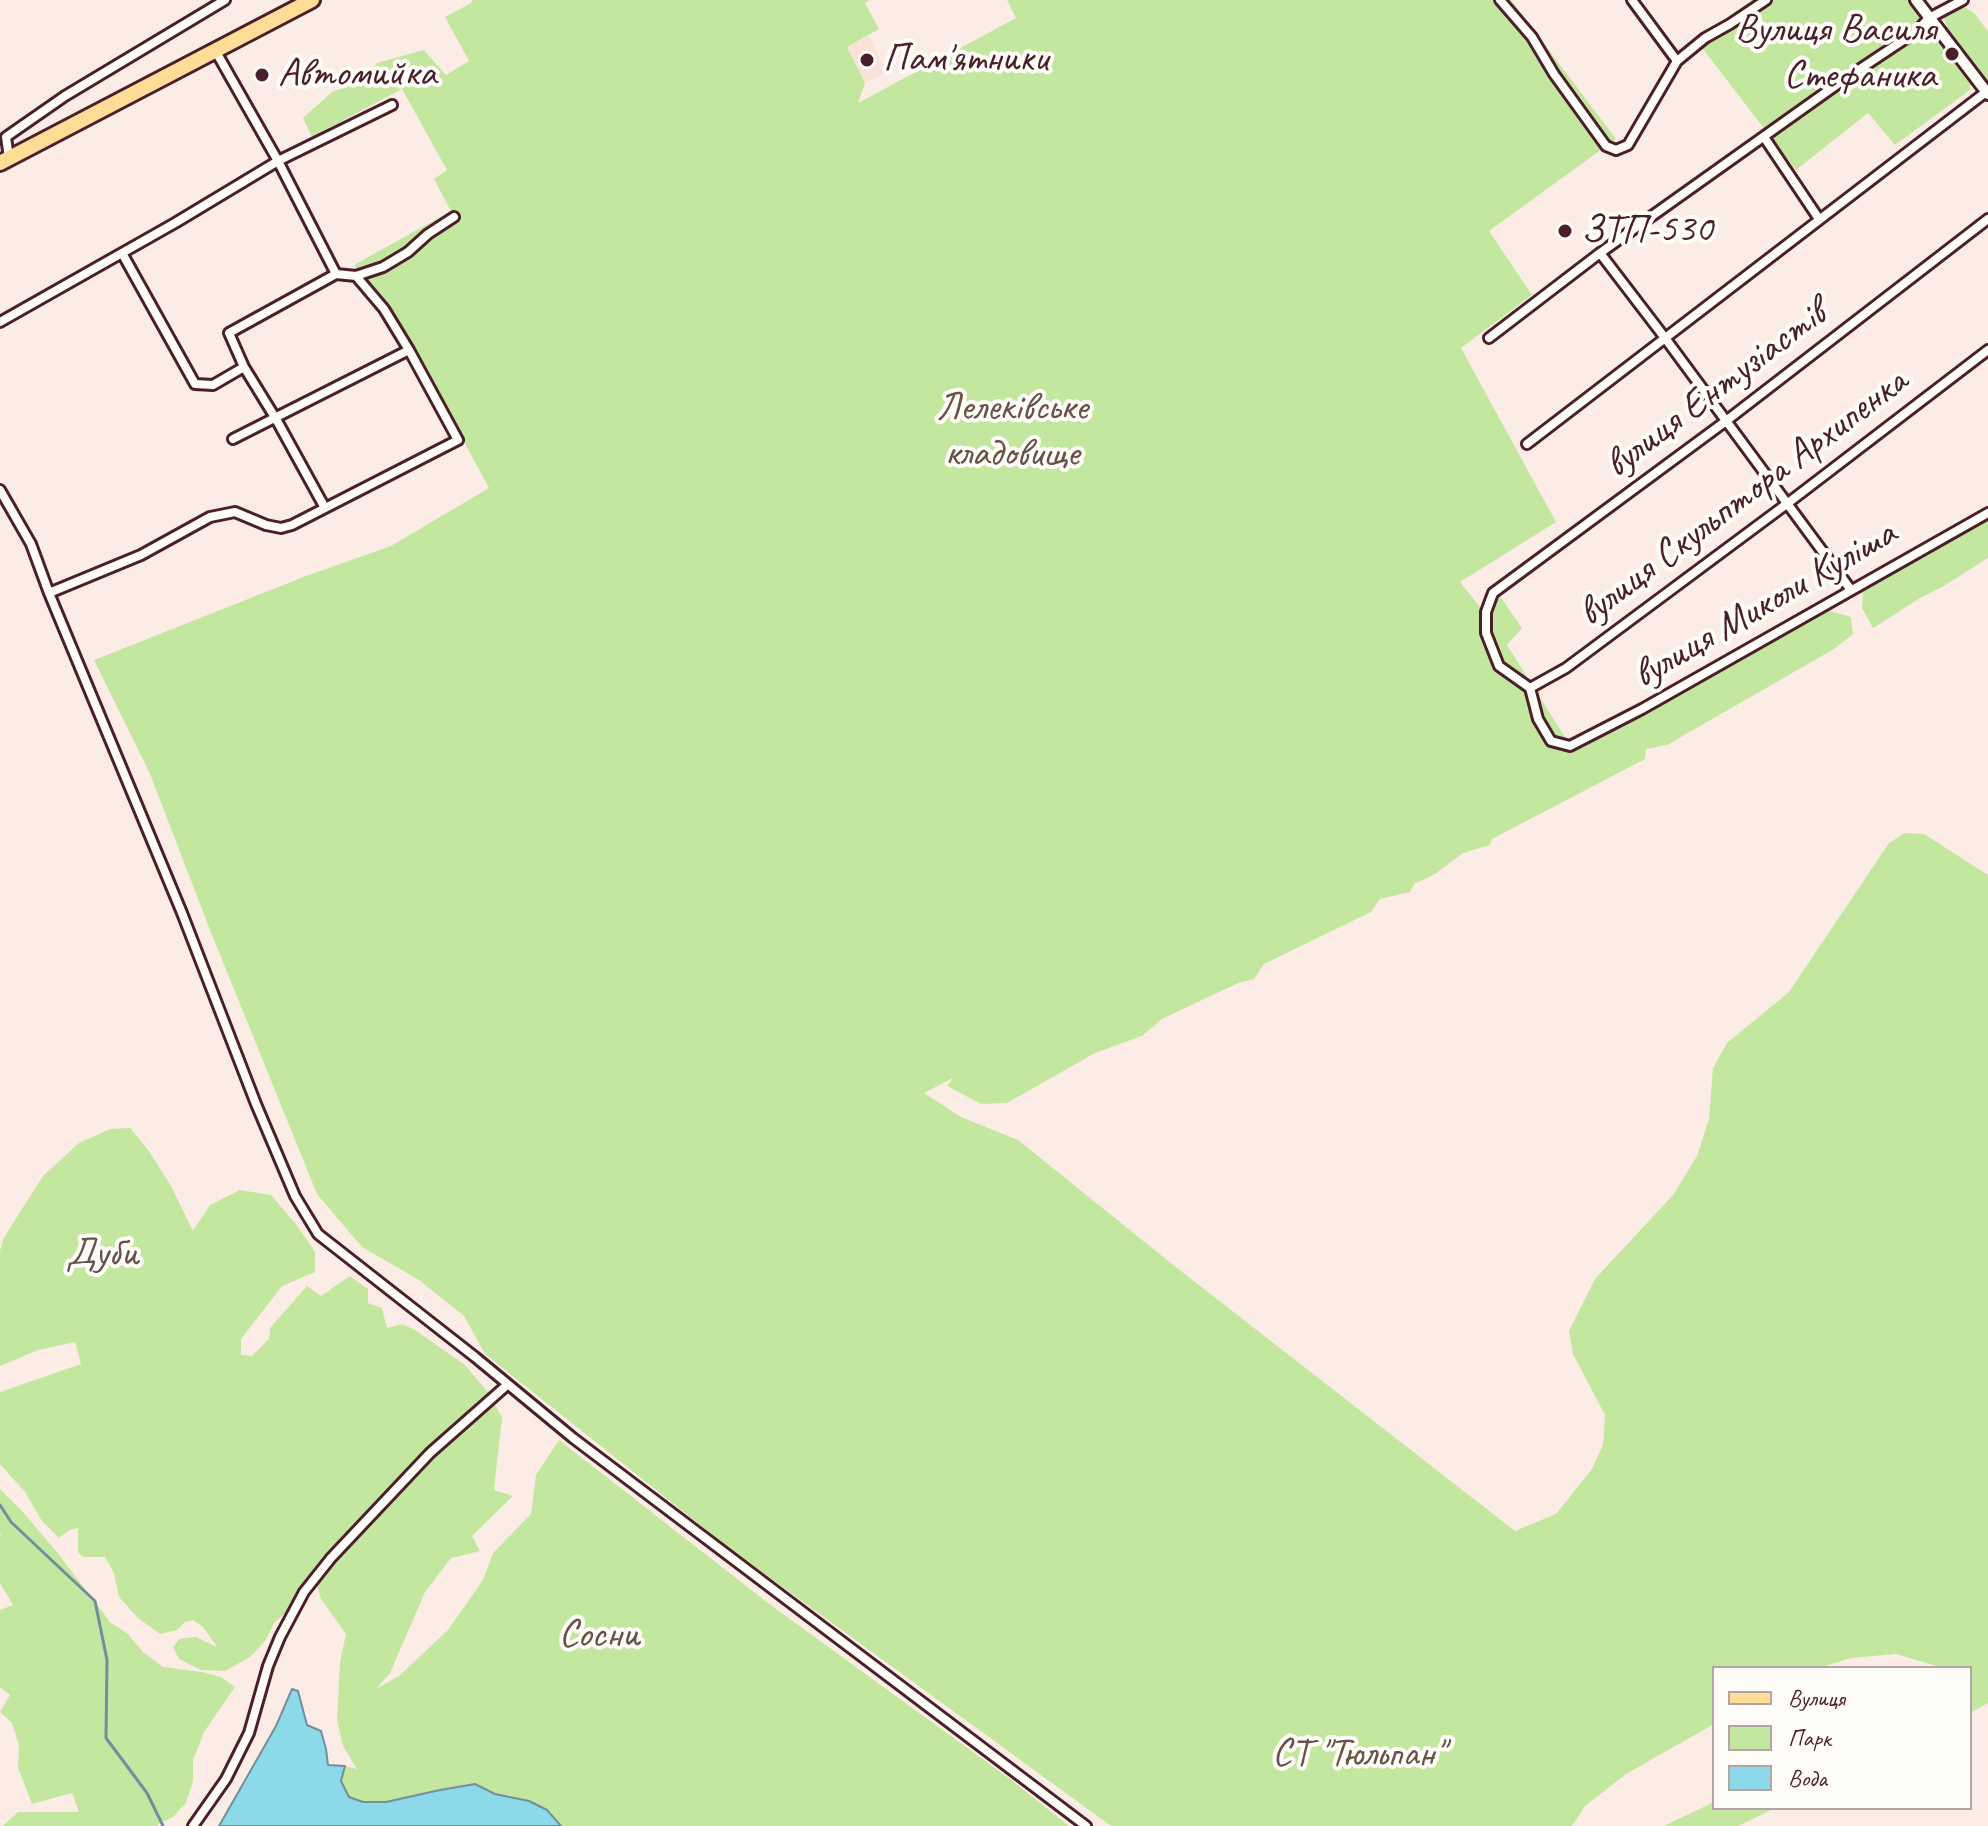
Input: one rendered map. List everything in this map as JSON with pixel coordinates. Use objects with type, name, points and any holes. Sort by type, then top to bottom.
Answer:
[{"type":"main road","points":[[5,160],[312,0]]},
{"type":"street","points":[[5,160],[6,137],[65,96],[225,0]]},
{"type":"street","points":[[1500,0],[1532,37],[1554,74],[1606,146],[1616,150],[1628,145],[1677,61],[1705,38],[1766,0]]},
{"type":"street","points":[[1632,0],[1677,61]]},
{"type":"street","points":[[1527,444],[1987,93],[1916,0]]},
{"type":"street","points":[[1489,338],[1600,253],[1917,31],[1929,18],[1963,0]]},
{"type":"street","points":[[215,50],[278,161],[336,274]]},
{"type":"street","points":[[0,322],[278,161],[392,105]]},
{"type":"street","points":[[1764,137],[1819,219]]},
{"type":"street","points":[[325,508],[244,367],[229,333],[336,274],[356,276],[383,267],[454,217]]},
{"type":"street","name":"вулиця Ентузіастів","points":[[1530,688],[1499,666],[1486,633],[1486,612],[1493,593],[1726,421],[1988,219]]},
{"type":"street","points":[[122,253],[195,384],[213,385],[244,367]]},
{"type":"street","points":[[1600,253],[1851,590]]},
{"type":"street","points":[[49,593],[141,555],[210,517],[235,512],[266,525],[281,528],[292,525],[458,440],[384,309],[356,276]]},
{"type":"street","points":[[233,439],[409,350]]},
{"type":"street","name":"вулиця Скульптора Архипенка","points":[[1530,688],[1566,668],[1988,350]]},
{"type":"street","points":[[0,490],[31,544],[182,913],[256,1104],[295,1196],[318,1234],[573,1438],[1086,1826]]},
{"type":"street","name":"вулиця Миколи Куліша","points":[[1530,688],[1538,719],[1551,741],[1570,746],[1642,709],[1988,513]]},
{"type":"street","points":[[193,1826],[226,1779],[249,1733],[268,1666],[304,1592],[331,1558],[430,1453],[507,1385]]},
{"type":"shaded area","name":"Пам'ятники","points":[[868,36],[887,72],[865,83],[847,47]]},
{"type":"green space","points":[[473,0],[870,0],[865,3],[879,29],[847,47],[865,83],[858,103],[1016,18],[1007,0],[1511,0],[1616,139],[1489,231],[1532,295],[1461,348],[1556,522],[1460,582],[1480,607],[1500,596],[1522,628],[1507,645],[1573,750],[1827,610],[1851,617],[1853,634],[1834,649],[1667,745],[1646,749],[1645,759],[1492,839],[1490,845],[1463,853],[1435,874],[1414,884],[1410,892],[1380,899],[1371,912],[1264,964],[1254,979],[1238,983],[1162,1019],[1142,1036],[1095,1053],[1007,1103],[981,1104],[947,1086],[953,1078],[924,1093],[961,1117],[1018,1140],[1515,1531],[1556,1514],[1592,1469],[1603,1445],[1605,1415],[1573,1354],[1569,1331],[1595,1279],[1673,1195],[1697,1156],[1709,1119],[1713,1068],[1727,1043],[1789,992],[1889,843],[1905,833],[1924,834],[1988,875],[1988,1703],[1972,1712],[1972,1666],[1936,1666],[1896,1654],[1851,1658],[1825,1666],[1712,1666],[1712,1725],[1626,1774],[1585,1806],[1572,1826],[1111,1826],[729,1548],[485,1354],[464,1316],[419,1280],[362,1247],[317,1194],[150,774],[94,660],[306,576],[391,546],[489,488],[403,329],[354,265],[451,211],[434,179],[447,170],[402,89],[312,137],[303,118],[332,92],[365,80],[377,63],[424,50],[446,75],[469,61],[445,17]]},
{"type":"green space","points":[[1752,0],[1909,0],[1971,82],[1970,90],[1895,145],[1868,113],[1796,170],[1696,40]]},
{"type":"green space","points":[[1963,6],[1974,13],[1988,31],[1988,81],[1948,31],[1944,18],[1951,9]]},
{"type":"green space","points":[[1988,518],[1988,558],[1873,628],[1862,608],[1861,588]]},
{"type":"green space","name":"Сосни","points":[[130,1128],[171,1186],[193,1231],[210,1205],[240,1190],[271,1195],[315,1252],[315,1272],[282,1286],[241,1339],[241,1355],[252,1356],[269,1339],[270,1328],[307,1286],[321,1296],[350,1276],[368,1289],[368,1303],[382,1308],[387,1328],[402,1324],[415,1330],[465,1365],[487,1391],[502,1417],[494,1490],[513,1496],[472,1536],[480,1551],[451,1558],[425,1592],[390,1673],[376,1689],[399,1676],[448,1630],[483,1580],[493,1553],[531,1514],[536,1475],[559,1440],[768,1603],[1010,1779],[1069,1826],[561,1826],[547,1810],[529,1801],[495,1794],[475,1784],[386,1802],[363,1802],[349,1797],[341,1781],[345,1766],[357,1769],[343,1746],[337,1721],[340,1662],[346,1634],[321,1599],[316,1581],[307,1581],[288,1611],[275,1622],[265,1641],[250,1657],[225,1671],[201,1670],[179,1659],[173,1647],[179,1639],[196,1637],[217,1647],[203,1627],[193,1620],[185,1622],[177,1630],[160,1634],[138,1618],[119,1597],[114,1573],[105,1557],[83,1557],[78,1552],[78,1528],[59,1538],[42,1521],[25,1492],[0,1464],[0,1392],[81,1364],[75,1342],[38,1350],[0,1366],[0,1251],[3,1239],[43,1176],[79,1143],[110,1129]]},
{"type":"green space","points":[[0,1489],[56,1551],[110,1622],[128,1634],[143,1652],[163,1667],[221,1677],[235,1687],[204,1732],[193,1760],[193,1781],[186,1803],[173,1817],[158,1826],[3,1826],[18,1812],[79,1812],[72,1793],[32,1804],[18,1768],[19,1746],[12,1723],[0,1712],[10,1695],[0,1687],[0,1610],[13,1605],[0,1583]]},
{"type":"green space","points":[[1712,1803],[1712,1810],[1771,1810],[1738,1826],[1664,1826]]},
{"type":"water","points":[[292,1689],[298,1691],[307,1725],[321,1731],[328,1765],[345,1766],[341,1781],[349,1797],[363,1802],[386,1802],[475,1784],[495,1794],[529,1801],[547,1810],[561,1826],[219,1826],[276,1726]]},
{"type":"waterway","points":[[0,1505],[11,1522],[95,1601],[107,1660],[106,1738],[147,1793],[163,1826]]},
{"type":"place","name":"Вулиця Василя Стефаника","points":[[1952,54]]},
{"type":"place","name":"Пам'ятники","points":[[867,60]]},
{"type":"place","name":"Автомийка","points":[[262,75]]},
{"type":"place","name":"ЗТП-530","points":[[1565,231]]},
{"type":"park label","name":"Лелеківське кладовище","points":[[1012,432]]},
{"type":"park label","name":"Дуби","points":[[102,1255]]},
{"type":"park label","name":"СТ \"Тюльпан\"","points":[[1358,1755]]}]
